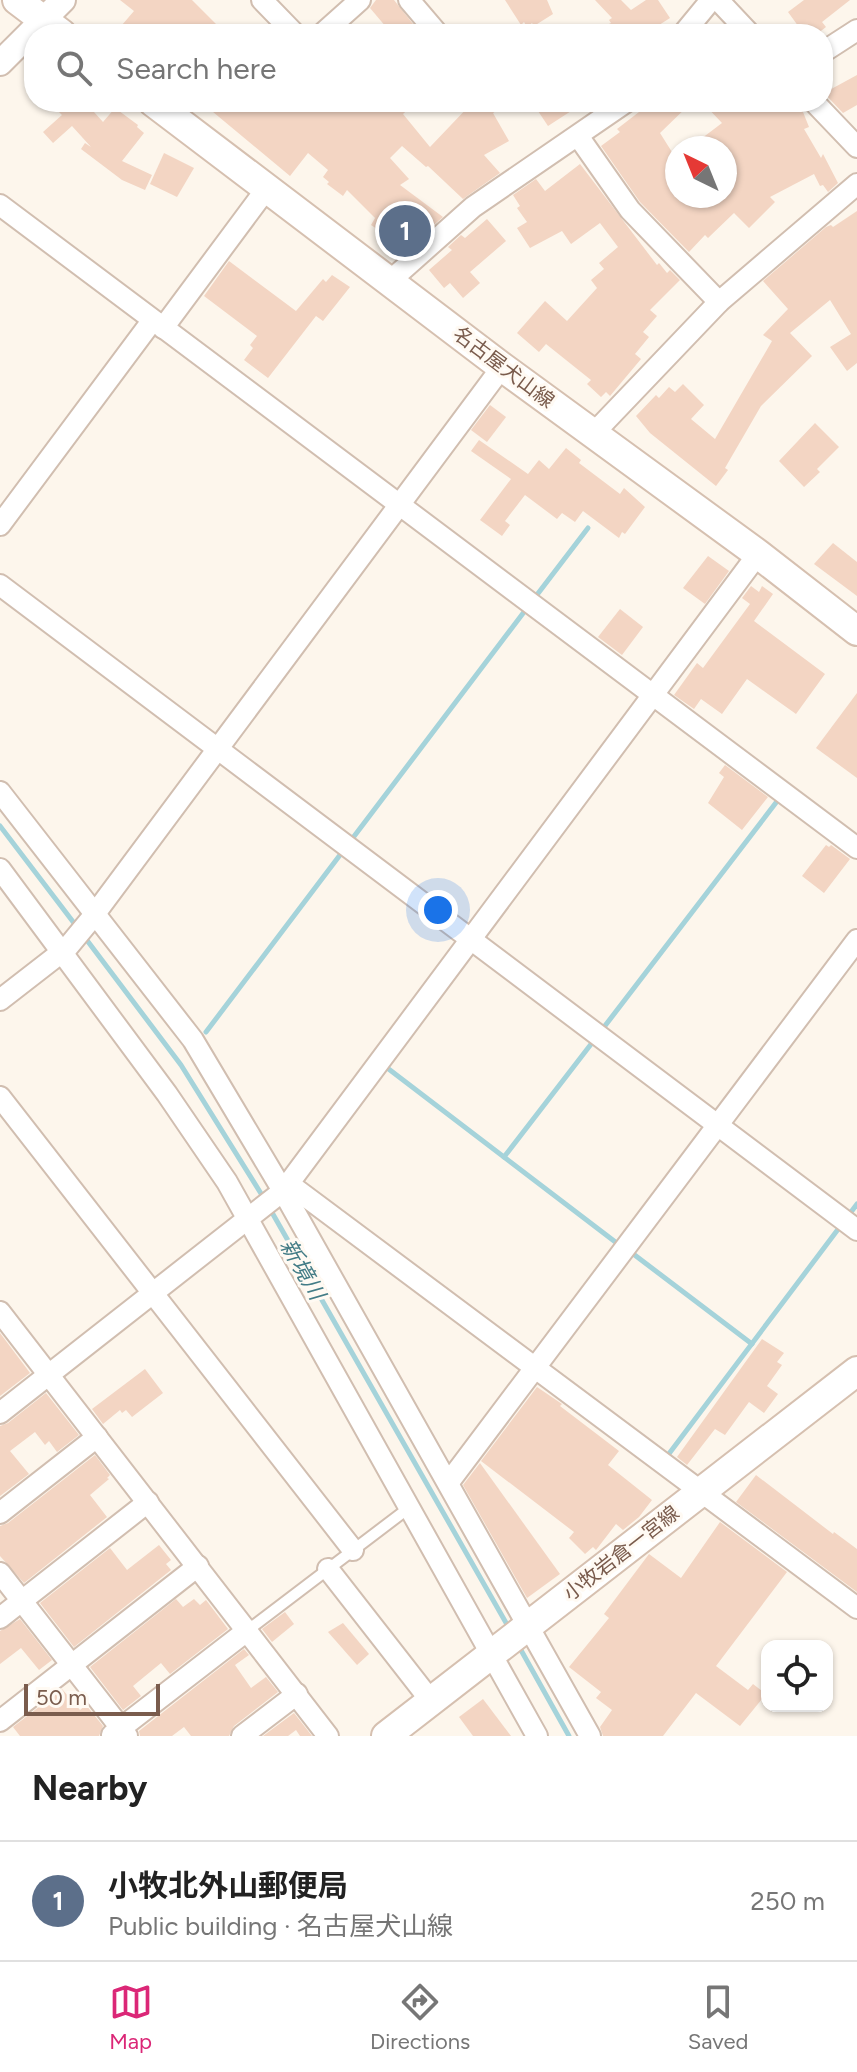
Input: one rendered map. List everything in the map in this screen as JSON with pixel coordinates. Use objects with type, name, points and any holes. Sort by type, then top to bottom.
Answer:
[{"type":"main road","points":[[17,0],[56,18]]},
{"type":"main road","name":"名古屋犬山線","points":[[166,112],[857,631]]},
{"type":"main road","name":"小牧岩倉一宮線","points":[[386,1736],[857,1371]]},
{"type":"street","points":[[262,0],[285,24]]},
{"type":"street","points":[[333,24],[360,0]]},
{"type":"street","points":[[409,0],[429,24]]},
{"type":"street","points":[[691,24],[711,0]]},
{"type":"street","points":[[718,0],[741,24]]},
{"type":"street","points":[[833,46],[857,30]]},
{"type":"street","points":[[0,63],[24,44]]},
{"type":"street","points":[[391,280],[473,207],[612,112]]},
{"type":"street","points":[[824,112],[857,147]]},
{"type":"street","points":[[578,136],[630,210],[719,302]]},
{"type":"street","points":[[593,434],[719,302],[857,184]]},
{"type":"street","points":[[0,525],[267,188]]},
{"type":"street","points":[[0,205],[857,848]]},
{"type":"street","points":[[0,1000],[64,950],[93,917],[502,367]]},
{"type":"street","points":[[0,1413],[284,1190],[758,554]]},
{"type":"street","points":[[0,585],[857,1230]]},
{"type":"street","points":[[0,792],[93,917],[193,1040],[284,1190],[449,1482],[525,1628],[590,1736]]},
{"type":"street","points":[[0,869],[64,950],[167,1094],[250,1218],[494,1652],[537,1736]]},
{"type":"street","points":[[449,1482],[857,940]]},
{"type":"street","points":[[0,1097],[353,1550]]},
{"type":"street","points":[[284,1190],[536,1368],[857,1608]]},
{"type":"street","points":[[0,1312],[328,1736]]},
{"type":"street","points":[[0,1513],[97,1437]]},
{"type":"street","points":[[0,1618],[148,1502]]},
{"type":"street","points":[[0,1721],[198,1566]]},
{"type":"street","points":[[328,1569],[431,1701]]},
{"type":"street","points":[[0,1573],[72,1665],[120,1734],[248,1630]]},
{"type":"street","points":[[242,1736],[297,1694]]},
{"type":"lane","points":[[248,1630],[410,1507]]},
{"type":"building","points":[[120,0],[192,0],[216,24],[123,24],[134,11]]},
{"type":"building","points":[[376,0],[394,0],[413,24],[384,24],[370,8]]},
{"type":"building","points":[[505,0],[547,0],[553,14],[537,24],[520,24]]},
{"type":"building","points":[[595,0],[621,0],[631,10],[646,0],[658,0],[670,18],[661,24],[609,24],[612,18]]},
{"type":"building","points":[[804,0],[850,0],[822,22],[824,24],[797,24],[788,12]]},
{"type":"building","points":[[857,75],[857,105],[843,113],[833,102],[833,88]]},
{"type":"building","points":[[59,112],[94,112],[103,122],[112,112],[120,112],[138,125],[144,133],[122,161],[152,175],[145,190],[122,180],[81,149],[85,143],[91,147],[72,126],[53,143],[43,132],[62,115]]},
{"type":"building","points":[[213,112],[405,112],[403,114],[430,147],[463,112],[495,112],[509,141],[484,155],[500,173],[463,199],[402,146],[390,158],[409,179],[400,185],[443,217],[399,255],[375,237],[380,231],[371,225],[375,218],[347,190],[343,196],[327,184],[329,182],[323,177],[328,170],[308,153],[290,176]]},
{"type":"building","points":[[539,112],[570,112],[548,126]]},
{"type":"building","points":[[639,112],[682,112],[660,133],[665,141],[665,208],[737,208],[737,136],[705,136],[722,123],[712,112],[803,112],[809,127],[804,129],[821,158],[823,154],[838,183],[828,192],[823,185],[820,186],[814,174],[770,197],[775,202],[749,228],[734,213],[689,252],[640,202],[601,146],[620,132],[617,129]]},
{"type":"building","points":[[164,153],[194,168],[177,197],[150,184]]},
{"type":"building","points":[[580,164],[657,265],[659,263],[667,273],[670,270],[680,280],[650,310],[657,316],[643,332],[649,337],[635,354],[641,359],[610,396],[606,392],[601,397],[587,384],[591,380],[546,344],[539,352],[517,333],[545,301],[567,321],[597,288],[591,280],[604,269],[599,263],[618,247],[600,223],[571,244],[562,231],[530,248],[517,228],[527,222],[517,208],[520,206],[513,195],[536,179],[545,191]]},
{"type":"building","points":[[857,211],[857,363],[847,371],[830,347],[851,334],[830,300],[790,333],[812,356],[761,406],[725,468],[728,470],[716,486],[650,433],[636,416],[656,395],[659,398],[669,387],[675,392],[683,384],[704,405],[691,419],[715,439],[772,341],[763,335],[788,309],[763,281],[826,227],[833,227]]},
{"type":"building","points":[[487,219],[506,241],[470,272],[480,283],[463,298],[450,283],[444,288],[429,270],[452,250],[448,247],[461,235],[465,238]]},
{"type":"building","points":[[229,261],[296,311],[323,279],[326,282],[332,275],[350,287],[323,321],[316,316],[268,378],[244,360],[257,336],[204,296]]},
{"type":"building","points":[[490,405],[506,417],[487,442],[471,430]]},
{"type":"building","points":[[815,423],[839,447],[804,487],[779,461]]},
{"type":"building","points":[[479,440],[528,474],[539,460],[549,469],[566,448],[581,460],[579,463],[620,494],[624,488],[645,507],[619,538],[583,511],[575,522],[562,513],[557,519],[525,495],[505,521],[510,525],[502,536],[480,520],[511,479],[471,451]]},
{"type":"building","points":[[833,543],[857,562],[857,596],[814,564]]},
{"type":"building","points":[[708,556],[729,571],[705,604],[683,588]]},
{"type":"building","points":[[751,586],[759,592],[762,586],[773,594],[754,621],[825,674],[796,714],[747,679],[722,714],[701,699],[694,709],[674,695],[697,663],[703,668],[750,604],[742,598]]},
{"type":"building","points":[[620,609],[643,627],[622,655],[598,637]]},
{"type":"building","points":[[857,693],[857,778],[816,748]]},
{"type":"building","points":[[725,765],[768,797],[742,830],[708,803],[724,777],[719,773]]},
{"type":"building","points":[[826,845],[831,845],[850,859],[824,893],[802,876]]},
{"type":"building","points":[[0,1333],[30,1373],[0,1396]]},
{"type":"building","points":[[762,1339],[784,1353],[777,1362],[782,1365],[767,1386],[778,1394],[764,1413],[749,1402],[725,1435],[715,1429],[687,1465],[677,1457]]},
{"type":"building","points":[[145,1369],[163,1393],[132,1417],[126,1410],[122,1413],[120,1410],[103,1424],[92,1409]]},
{"type":"building","points":[[537,1387],[619,1451],[608,1465],[652,1500],[639,1517],[623,1530],[616,1524],[596,1550],[593,1547],[585,1554],[569,1538],[574,1532],[481,1461]]},
{"type":"building","points":[[46,1393],[79,1435],[57,1452],[49,1441],[45,1445],[35,1432],[10,1451],[29,1474],[0,1496],[0,1426]]},
{"type":"building","points":[[95,1455],[110,1475],[90,1495],[107,1517],[24,1583],[0,1556],[0,1526]]},
{"type":"building","points":[[480,1463],[560,1574],[527,1598],[463,1485]]},
{"type":"building","points":[[756,1475],[857,1549],[857,1592],[736,1502]]},
{"type":"building","points":[[720,1522],[787,1572],[716,1666],[748,1690],[753,1684],[761,1690],[761,1700],[740,1726],[696,1693],[663,1736],[603,1736],[600,1727],[612,1710],[596,1698],[601,1692],[569,1667],[609,1618],[604,1614],[649,1554],[681,1578]]},
{"type":"building","points":[[159,1545],[171,1560],[166,1564],[171,1570],[74,1647],[40,1603],[110,1548],[127,1570]]},
{"type":"building","points":[[176,1599],[183,1607],[194,1599],[200,1605],[206,1600],[228,1629],[170,1674],[161,1663],[133,1686],[141,1696],[123,1710],[90,1667]]},
{"type":"building","points":[[285,1612],[294,1624],[272,1642],[262,1629]]},
{"type":"building","points":[[20,1619],[52,1660],[39,1670],[21,1648],[0,1664],[0,1631]]},
{"type":"building","points":[[343,1623],[369,1654],[357,1665],[328,1632]]},
{"type":"building","points":[[244,1649],[249,1655],[235,1665],[251,1688],[266,1677],[278,1692],[234,1726],[229,1736],[191,1736],[184,1727],[172,1736],[140,1736],[139,1731]]},
{"type":"building","points":[[62,1689],[80,1710],[86,1705],[103,1726],[99,1736],[20,1736],[13,1727]]},
{"type":"building","points":[[483,1699],[511,1736],[473,1736],[459,1717]]},
{"type":"building","points":[[294,1713],[312,1736],[300,1736],[296,1730],[288,1736],[263,1736]]},
{"type":"waterway","points":[[533,600],[588,528]]},
{"type":"waterway","points":[[349,843],[527,608]]},
{"type":"waterway","points":[[601,1031],[778,800]]},
{"type":"waterway","name":"新境川","points":[[0,826],[77,927]]},
{"type":"waterway","points":[[206,1032],[343,851]]},
{"type":"waterway","name":"新境川","points":[[83,935],[181,1065],[265,1200]]},
{"type":"waterway","points":[[504,1157],[595,1039]]},
{"type":"waterway","points":[[386,1067],[618,1244]]},
{"type":"waterway","points":[[848,1216],[857,1204]]},
{"type":"waterway","name":"新境川","points":[[270,1209],[509,1628]]},
{"type":"waterway","points":[[665,1459],[842,1224]]},
{"type":"waterway","points":[[632,1253],[752,1344]]},
{"type":"waterway","name":"新境川","points":[[517,1643],[569,1736]]},
{"type":"place","name":"小牧北外山郵便局","points":[[405,231]]}]
